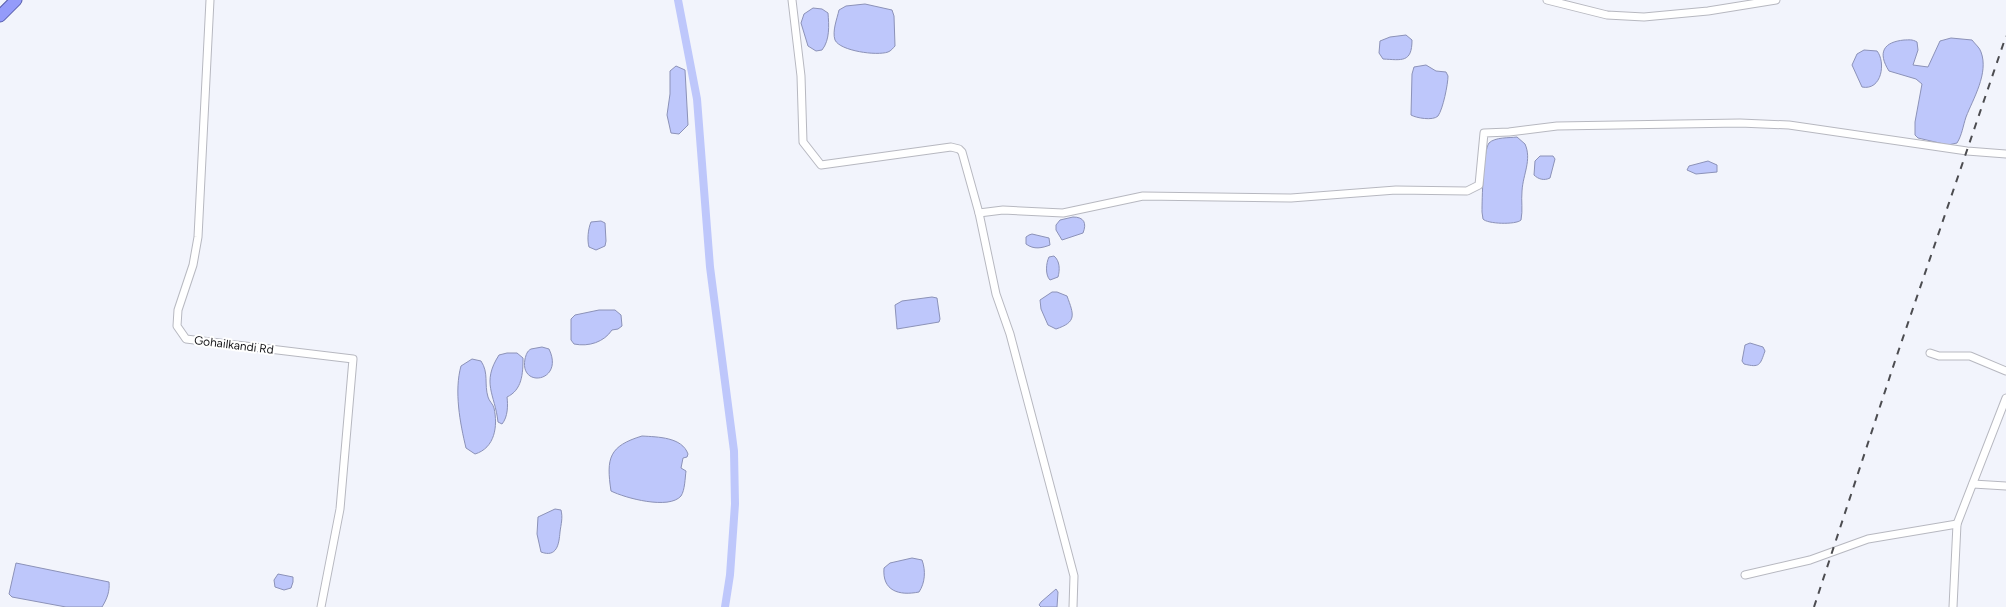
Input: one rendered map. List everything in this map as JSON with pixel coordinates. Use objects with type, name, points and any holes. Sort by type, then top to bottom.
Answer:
[{"type":"highway","points":[[0,16],[16,0]]},
{"type":"street","name":"Gohailkandi Rd","points":[[210,0],[198,237],[193,265],[178,310],[177,326],[186,339],[353,359],[340,509],[321,607]]},
{"type":"street","points":[[792,0],[801,76],[803,142],[821,165],[951,147],[959,149],[962,152],[979,213],[996,294],[1010,334],[1074,576],[1073,607]]},
{"type":"street","points":[[1547,0],[1607,15],[1644,17],[1708,11],[1776,0]]},
{"type":"street","points":[[979,213],[1003,210],[1063,214],[1144,196],[1291,198],[1396,190],[1467,191],[1479,185],[1484,133],[1509,132],[1557,126],[1740,123],[1789,125],[1967,152],[2006,154]]},
{"type":"street","points":[[1930,353],[1939,356],[1970,356],[2006,370]]},
{"type":"street","points":[[1953,607],[1957,524],[2006,398]]},
{"type":"street","points":[[1973,484],[2006,486]]},
{"type":"street","points":[[1745,576],[1810,560],[1868,539],[1957,524]]},
{"type":"water","points":[[865,4],[892,10],[894,16],[895,46],[889,52],[859,52],[838,44],[835,40],[834,29],[839,10],[846,6]]},
{"type":"water","points":[[813,8],[822,9],[828,13],[828,32],[825,46],[822,50],[816,51],[808,46],[801,23],[804,14]]},
{"type":"water","points":[[1406,35],[1412,40],[1412,47],[1408,56],[1396,60],[1383,59],[1379,53],[1380,41],[1390,37]]},
{"type":"water","points":[[1951,38],[1972,40],[1980,50],[1983,60],[1983,68],[1979,86],[1966,117],[1959,140],[1957,143],[1948,145],[1918,138],[1915,135],[1915,122],[1922,84],[1916,79],[1889,71],[1883,58],[1883,53],[1884,49],[1892,43],[1904,40],[1914,40],[1917,42],[1918,50],[1913,65],[1928,67],[1940,41]]},
{"type":"water","points":[[1864,50],[1877,51],[1881,62],[1878,80],[1874,85],[1869,87],[1862,87],[1852,65],[1857,54]]},
{"type":"water","points":[[1426,65],[1436,71],[1446,72],[1448,76],[1442,108],[1436,118],[1429,119],[1411,115],[1412,74],[1414,67]]},
{"type":"water","points":[[676,66],[685,70],[688,125],[679,134],[671,133],[667,115],[670,94],[670,71]]},
{"type":"water","points":[[1517,137],[1525,144],[1528,156],[1522,191],[1521,220],[1514,223],[1495,223],[1486,221],[1483,219],[1482,206],[1484,165],[1487,148],[1489,143],[1492,141],[1502,138]]},
{"type":"water","points":[[1540,156],[1553,156],[1555,159],[1550,178],[1548,179],[1537,178],[1534,175],[1535,161]]},
{"type":"water","points":[[1708,161],[1717,165],[1717,172],[1696,174],[1687,170],[1689,166]]},
{"type":"water","points":[[1073,217],[1080,218],[1084,221],[1085,226],[1083,233],[1062,240],[1056,230],[1056,225],[1060,220]]},
{"type":"water","points":[[601,221],[605,223],[606,241],[605,246],[596,250],[589,247],[589,231],[591,222]]},
{"type":"water","points":[[1032,234],[1049,238],[1050,245],[1038,248],[1029,246],[1026,244],[1026,237]]},
{"type":"water","points":[[1054,256],[1058,263],[1059,274],[1058,277],[1050,280],[1046,269],[1047,262],[1049,257]]},
{"type":"water","points":[[1052,292],[1057,292],[1067,296],[1072,313],[1071,320],[1068,324],[1056,329],[1048,325],[1041,309],[1040,300]]},
{"type":"water","points":[[932,297],[937,298],[940,319],[939,322],[897,329],[895,305],[902,301]]},
{"type":"water","points":[[599,310],[615,310],[621,315],[622,326],[618,329],[612,330],[605,338],[596,343],[585,345],[574,344],[571,340],[571,319],[575,315]]},
{"type":"water","points":[[1750,343],[1763,347],[1765,351],[1759,364],[1753,366],[1744,364],[1742,361],[1745,345]]},
{"type":"water","points":[[542,347],[549,349],[552,360],[551,369],[547,375],[541,378],[534,378],[528,375],[525,369],[525,358],[531,349]]},
{"type":"water","points":[[517,353],[523,358],[523,370],[519,386],[507,397],[506,414],[502,424],[498,422],[490,381],[491,373],[499,355]]},
{"type":"water","points":[[472,359],[481,361],[485,370],[487,392],[494,408],[496,422],[494,436],[491,442],[482,451],[475,454],[466,448],[460,418],[458,396],[461,366]]},
{"type":"water","points":[[642,436],[669,439],[681,444],[685,448],[688,454],[687,457],[683,458],[681,468],[686,471],[685,484],[681,496],[675,500],[667,502],[647,501],[626,497],[611,491],[609,470],[612,455],[616,449],[623,444]]},
{"type":"water","points":[[555,509],[561,510],[562,516],[558,545],[551,553],[541,552],[537,534],[538,517]]},
{"type":"water","points":[[912,558],[922,560],[923,564],[924,581],[919,592],[905,593],[893,590],[886,582],[884,568],[890,563]]},
{"type":"water","points":[[16,563],[109,582],[109,592],[107,598],[102,607],[66,607],[12,597],[9,594]]},
{"type":"water","points":[[278,574],[293,577],[291,588],[284,590],[275,587],[274,580]]},
{"type":"water","points":[[1056,589],[1058,592],[1057,607],[1041,607],[1039,605],[1041,602]]},
{"type":"waterway","points":[[678,0],[697,99],[710,267],[734,451],[735,504],[730,575],[725,607]]},
{"type":"railway","points":[[1814,607],[1895,361],[2006,36]]}]
